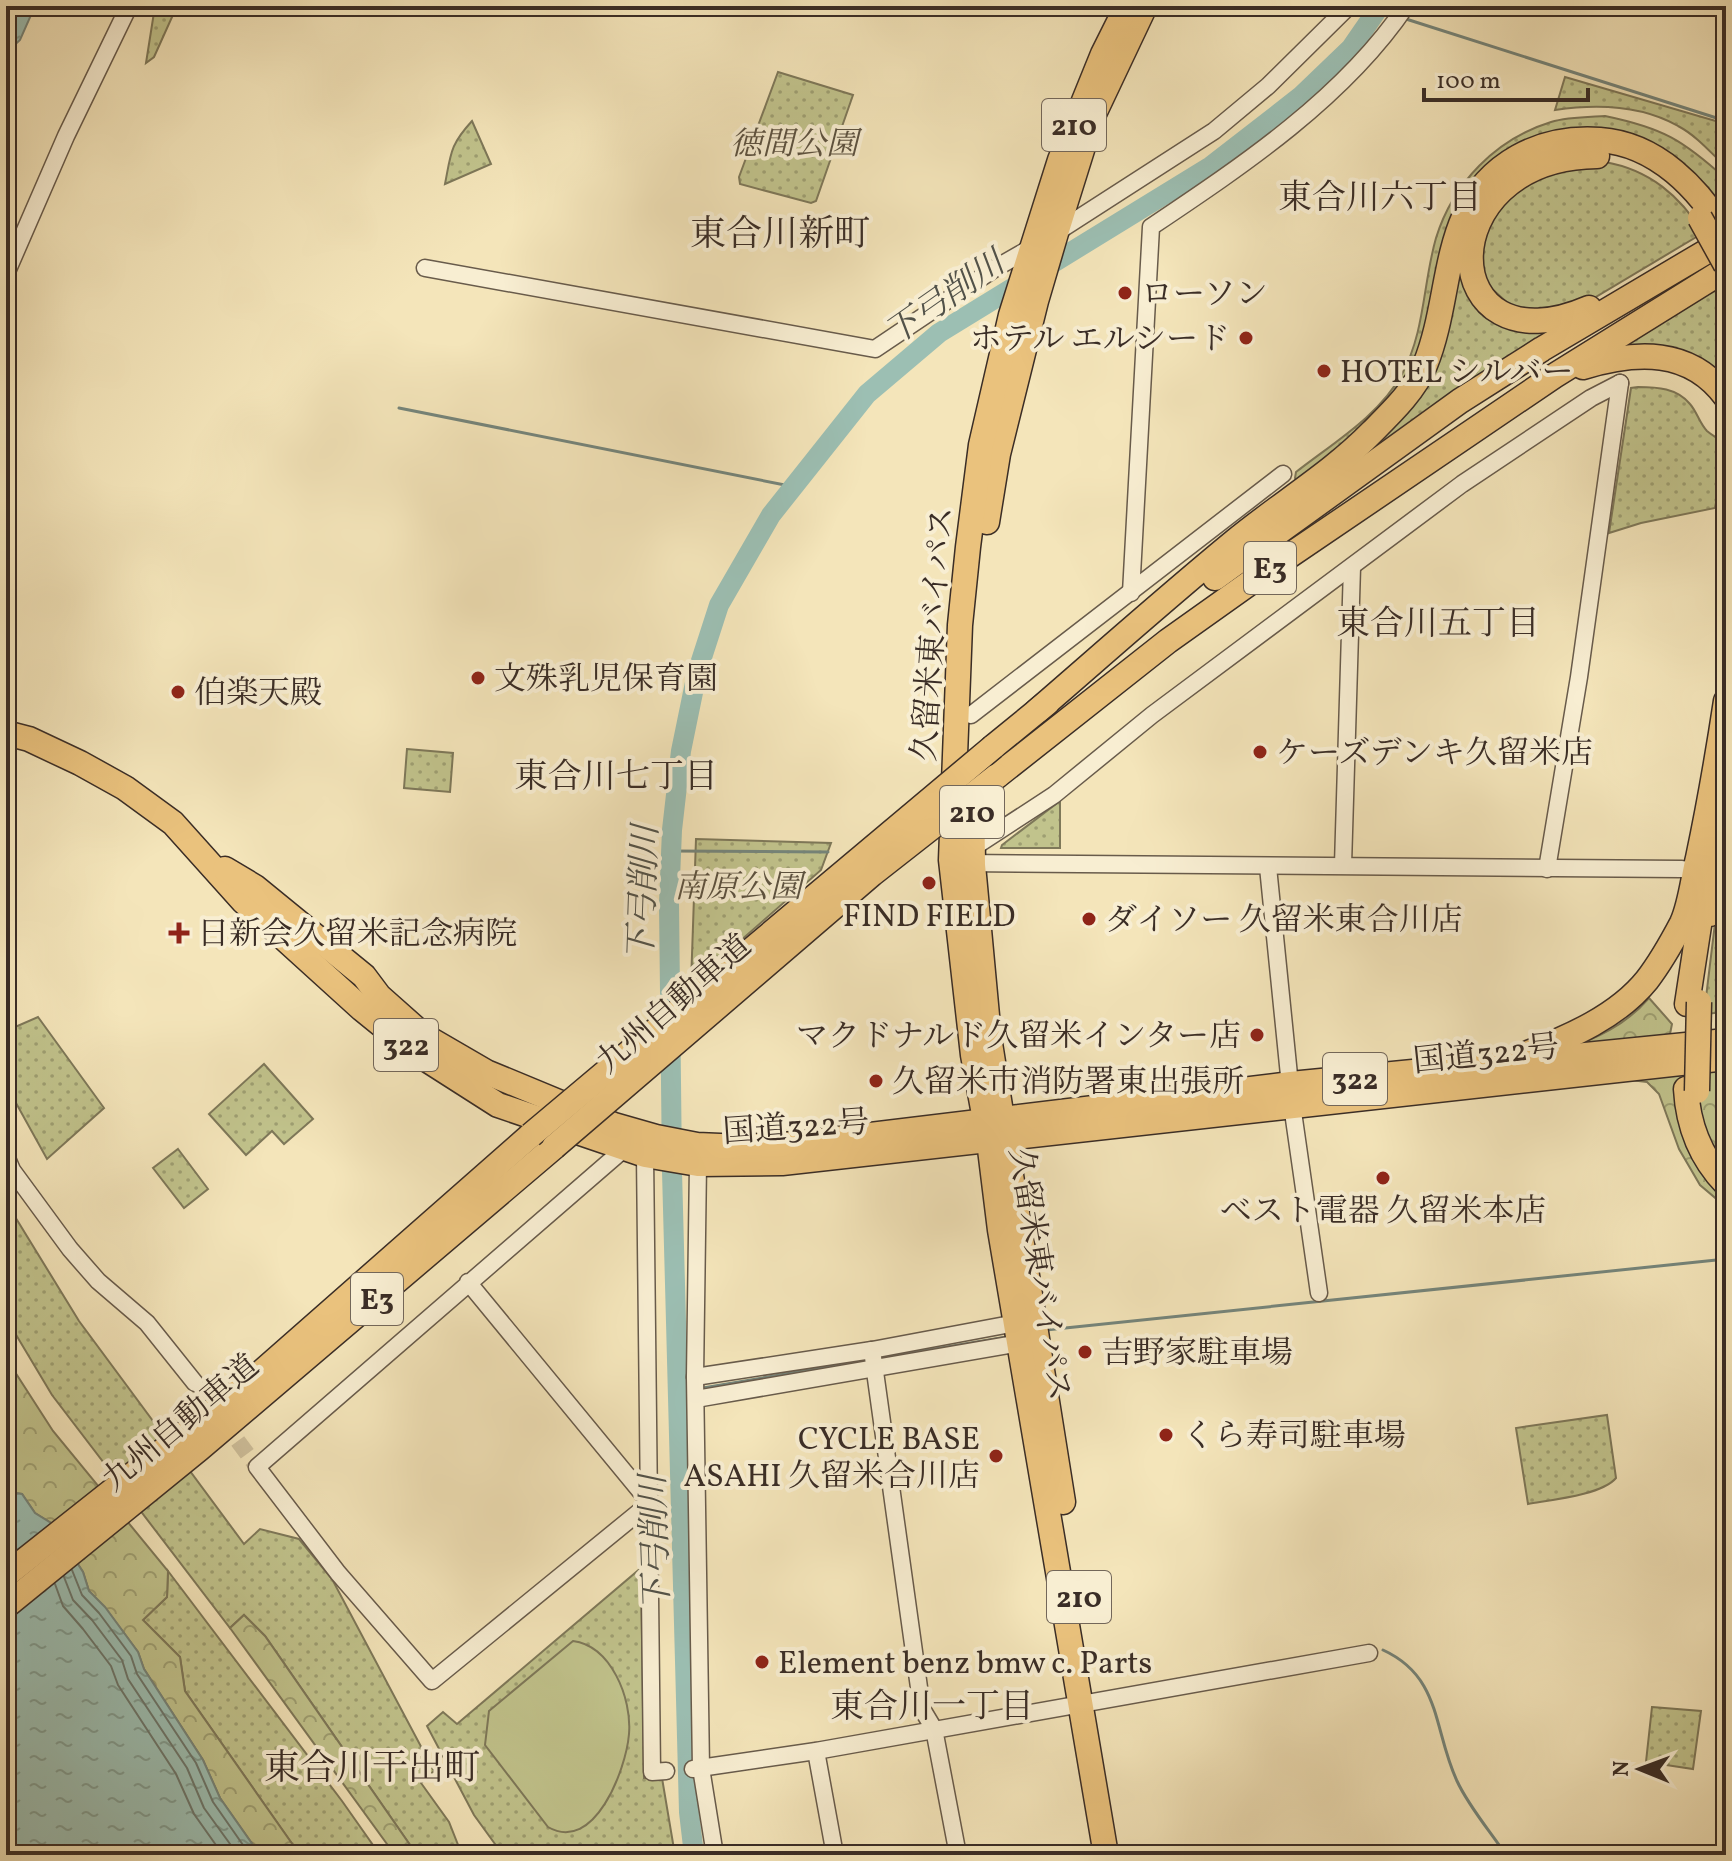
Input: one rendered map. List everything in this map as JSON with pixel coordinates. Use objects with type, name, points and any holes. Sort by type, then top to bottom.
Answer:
[{"type":"highway","name":"久留米東バイパス","points":[[1122,1855],[1088,1702],[1024,1333],[995,1130],[973,1055],[960,625],[981,445],[1011,315],[1060,160],[1103,54],[1127,6]]},
{"type":"highway","name":"久留米東バイパス","points":[[965,858],[981,561],[998,454],[1036,301],[1092,118],[1145,6]]},
{"type":"highway","points":[[1037,711],[1235,540],[1354,449],[1396,406],[1418,379],[1430,352],[1452,250],[1467,211],[1481,189],[1501,168],[1538,147],[1561,142],[1605,140],[1627,146],[1670,167],[1688,181],[1705,213],[1726,267]]},
{"type":"highway","points":[[1641,289],[1560,318],[1521,320],[1498,311],[1482,297],[1469,269],[1470,244],[1486,210],[1504,187],[1530,169],[1574,157],[1605,155],[1644,167],[1677,188],[1726,237]]},
{"type":"highway","name":"九州自動車道","points":[[6,1575],[192,1440],[256,1377],[531,1135],[1037,711],[1246,554],[1460,401],[1726,237]]},
{"type":"highway","name":"九州自動車道","points":[[6,1606],[192,1440],[554,1147],[872,874],[1181,631],[1554,376],[1726,267]]},
{"type":"highway","points":[[1554,376],[1627,356],[1653,356],[1675,361],[1701,373],[1726,397]]},
{"type":"highway","points":[[1726,701],[1714,784],[1693,1003],[1692,1090],[1687,1111],[1702,1154],[1726,1184]]},
{"type":"highway","name":"国道322号","points":[[6,733],[55,751],[125,788],[173,823],[243,901],[362,1009],[415,1052],[498,1105],[690,1156],[743,1147],[995,1130],[1292,1094],[1473,1065],[1726,1041]]},
{"type":"highway","points":[[1473,1065],[1530,1053],[1579,1031],[1614,1010],[1645,982],[1683,920],[1714,784]]},
{"type":"highway","points":[[1693,1003],[1726,822]]},
{"type":"highway","name":"国道322号","points":[[1292,1094],[1425,1093],[1726,1058]]},
{"type":"highway","points":[[1692,1090],[1702,1127],[1726,1170]]},
{"type":"highway","name":"久留米東バイパス","points":[[1088,1702],[1106,1855]]},
{"type":"street","points":[[6,274],[66,136],[129,6]]},
{"type":"street","points":[[425,268],[875,349],[994,269],[1056,233],[1214,131],[1268,86],[1349,6]]},
{"type":"street","points":[[1131,593],[1151,227],[1234,171],[1310,109],[1374,46],[1406,6]]},
{"type":"street","points":[[965,858],[1054,795],[1189,686],[1462,484],[1591,398],[1620,383],[1579,677],[1547,869]]},
{"type":"street","points":[[971,715],[1283,474]]},
{"type":"street","points":[[1343,865],[1352,567]]},
{"type":"street","points":[[965,858],[1268,867],[1682,869]]},
{"type":"street","points":[[1268,867],[1292,1094],[1319,1293]]},
{"type":"street","points":[[643,1145],[468,1282],[257,1467],[338,1573],[432,1681],[650,1503]]},
{"type":"street","points":[[643,1145],[652,1772],[666,1771]]},
{"type":"street","points":[[6,1156],[12,1170],[70,1249],[98,1281],[147,1323],[195,1383]]},
{"type":"street","points":[[690,1156],[696,1399],[697,1768],[715,1855]]},
{"type":"street","points":[[468,1282],[650,1503]]},
{"type":"street","points":[[695,1377],[872,1350],[1024,1333]]},
{"type":"street","points":[[696,1399],[875,1369],[1024,1333]]},
{"type":"street","points":[[872,1350],[922,1709],[934,1729],[958,1855]]},
{"type":"street","points":[[697,1768],[816,1751],[1369,1653]]},
{"type":"street","points":[[816,1751],[835,1855]]},
{"type":"green space","points":[[155,6],[177,6],[154,57],[146,63]]},
{"type":"green space","name":"徳間公園","points":[[778,72],[853,95],[816,201],[811,203],[740,184],[739,177]]},
{"type":"green space","points":[[1565,77],[1726,124],[1726,167],[1685,130],[1649,114],[1602,107],[1555,110]]},
{"type":"green space","points":[[1605,116],[1642,125],[1671,137],[1711,166],[1726,179],[1726,220],[1652,148],[1516,151],[1400,390],[1299,484],[1295,478],[1296,472],[1368,416],[1402,374],[1415,341],[1436,238],[1453,199],[1465,182],[1495,152],[1531,130],[1564,119]]},
{"type":"green space","points":[[472,121],[491,164],[445,184],[452,150]]},
{"type":"green space","points":[[1605,162],[1650,178],[1674,196],[1703,233],[1584,304],[1521,315],[1481,279],[1480,236],[1524,179]]},
{"type":"green space","points":[[1460,248],[1476,301],[1569,322],[1337,473],[1391,426]]},
{"type":"green space","points":[[1724,279],[1726,386],[1608,351]]},
{"type":"green space","points":[[1631,388],[1666,390],[1685,399],[1710,434],[1724,445],[1726,467],[1715,508],[1609,533]]},
{"type":"green space","points":[[407,749],[453,753],[450,792],[404,788]]},
{"type":"green space","points":[[1060,801],[1060,848],[1001,848],[1002,845]]},
{"type":"green space","name":"南原公園","points":[[696,839],[831,843],[821,870],[691,984]]},
{"type":"green space","points":[[1724,849],[1726,1012],[1704,1014]]},
{"type":"green space","points":[[1649,998],[1672,1024],[1669,1039],[1563,1050],[1610,1030]]},
{"type":"green space","points":[[38,1017],[104,1108],[47,1159],[6,1085],[6,1031]]},
{"type":"green space","points":[[264,1064],[313,1119],[284,1144],[272,1131],[246,1155],[209,1114]]},
{"type":"green space","points":[[1726,1068],[1726,1207],[1700,1185],[1679,1149],[1659,1094],[1647,1082],[1630,1080]]},
{"type":"green space","points":[[178,1149],[208,1189],[184,1208],[153,1168]]},
{"type":"green space","points":[[6,1202],[79,1321],[244,1544],[260,1529],[299,1539],[332,1579],[434,1771],[421,1783],[449,1822],[462,1855],[417,1855],[265,1636],[244,1615],[230,1628],[52,1395],[6,1318]]},
{"type":"green space","points":[[6,1358],[53,1431],[168,1571],[167,1597],[143,1620],[180,1657],[185,1691],[300,1855],[260,1855],[220,1798],[203,1760],[144,1669],[138,1652],[89,1591],[83,1572],[51,1523],[35,1513],[22,1494],[15,1493],[6,1481]]},
{"type":"green space","points":[[1607,1415],[1616,1478],[1588,1493],[1528,1504],[1516,1428]]},
{"type":"green space","points":[[641,1568],[644,1778],[662,1778],[675,1855],[503,1855],[474,1815],[427,1726],[443,1712],[457,1724]]},
{"type":"green space","points":[[168,1571],[380,1855],[300,1855],[185,1691],[180,1657],[143,1620],[167,1597]]},
{"type":"green space","points":[[244,1615],[265,1636],[417,1855],[395,1855],[230,1628]]},
{"type":"green space","points":[[573,1641],[598,1653],[616,1676],[627,1705],[629,1734],[622,1768],[605,1804],[580,1829],[565,1832],[548,1827],[485,1745],[489,1711]]},
{"type":"green space","points":[[1652,1707],[1701,1711],[1693,1769],[1646,1762]]},
{"type":"water","points":[[6,6],[35,6],[20,40],[6,53]]},
{"type":"water","points":[[6,1481],[15,1493],[22,1494],[35,1513],[51,1523],[83,1572],[89,1591],[105,1607],[138,1652],[144,1669],[203,1760],[220,1798],[260,1855],[6,1855]]},
{"type":"waterway","name":"下弓削川","points":[[694,1855],[689,1812],[672,1171],[669,903],[672,830],[681,751],[697,673],[719,605],[771,515],[867,394],[939,333],[1211,166],[1301,96],[1351,48],[1380,6]]},
{"type":"waterway","points":[[1377,10],[1391,14]]},
{"type":"waterway","points":[[1406,19],[1726,121]]},
{"type":"waterway","points":[[399,408],[795,487]]},
{"type":"waterway","points":[[671,851],[828,852]]},
{"type":"waterway","points":[[1046,1330],[1726,1259]]},
{"type":"waterway","points":[[880,1358],[1007,1337]]},
{"type":"waterway","points":[[703,1388],[868,1360]]},
{"type":"waterway","points":[[680,1392],[691,1390]]},
{"type":"waterway","points":[[1383,1650],[1402,1661],[1426,1690],[1457,1781],[1506,1855]]},
{"type":"tunnel","points":[[195,1383],[257,1467]]},
{"type":"place","name":"ローソン","points":[[1125,293]]},
{"type":"place","name":"ホテル エルシード","points":[[1246,338]]},
{"type":"place","name":"HOTEL シルバー","points":[[1324,371]]},
{"type":"place","name":"文殊乳児保育園","points":[[478,678]]},
{"type":"place","name":"伯楽天殿","points":[[178,692]]},
{"type":"place","name":"ケーズデンキ久留米店","points":[[1260,752]]},
{"type":"place","name":"FIND FIELD","points":[[929,883]]},
{"type":"place","name":"ダイソー 久留米東合川店","points":[[1089,919]]},
{"type":"place","name":"日新会久留米記念病院","points":[[179,933]]},
{"type":"place","name":"マクドナルド久留米インター店","points":[[1257,1035]]},
{"type":"place","name":"久留米市消防署東出張所","points":[[876,1081]]},
{"type":"place","name":"ベスト電器 久留米本店","points":[[1383,1178]]},
{"type":"place","name":"吉野家駐車場","points":[[1085,1352]]},
{"type":"place","name":"くら寿司駐車場","points":[[1166,1435]]},
{"type":"place","name":"CYCLE BASE ASAHI 久留米合川店","points":[[996,1456]]},
{"type":"place","name":"Element benz bmw c. Parts","points":[[762,1662]]},
{"type":"district","name":"東合川六丁目","points":[[1380,196]]},
{"type":"district","name":"東合川新町","points":[[780,232]]},
{"type":"district","name":"東合川五丁目","points":[[1438,622]]},
{"type":"district","name":"東合川七丁目","points":[[616,775]]},
{"type":"district","name":"東合川一丁目","points":[[932,1705]]},
{"type":"district","name":"東合川干出町","points":[[372,1766]]}]
